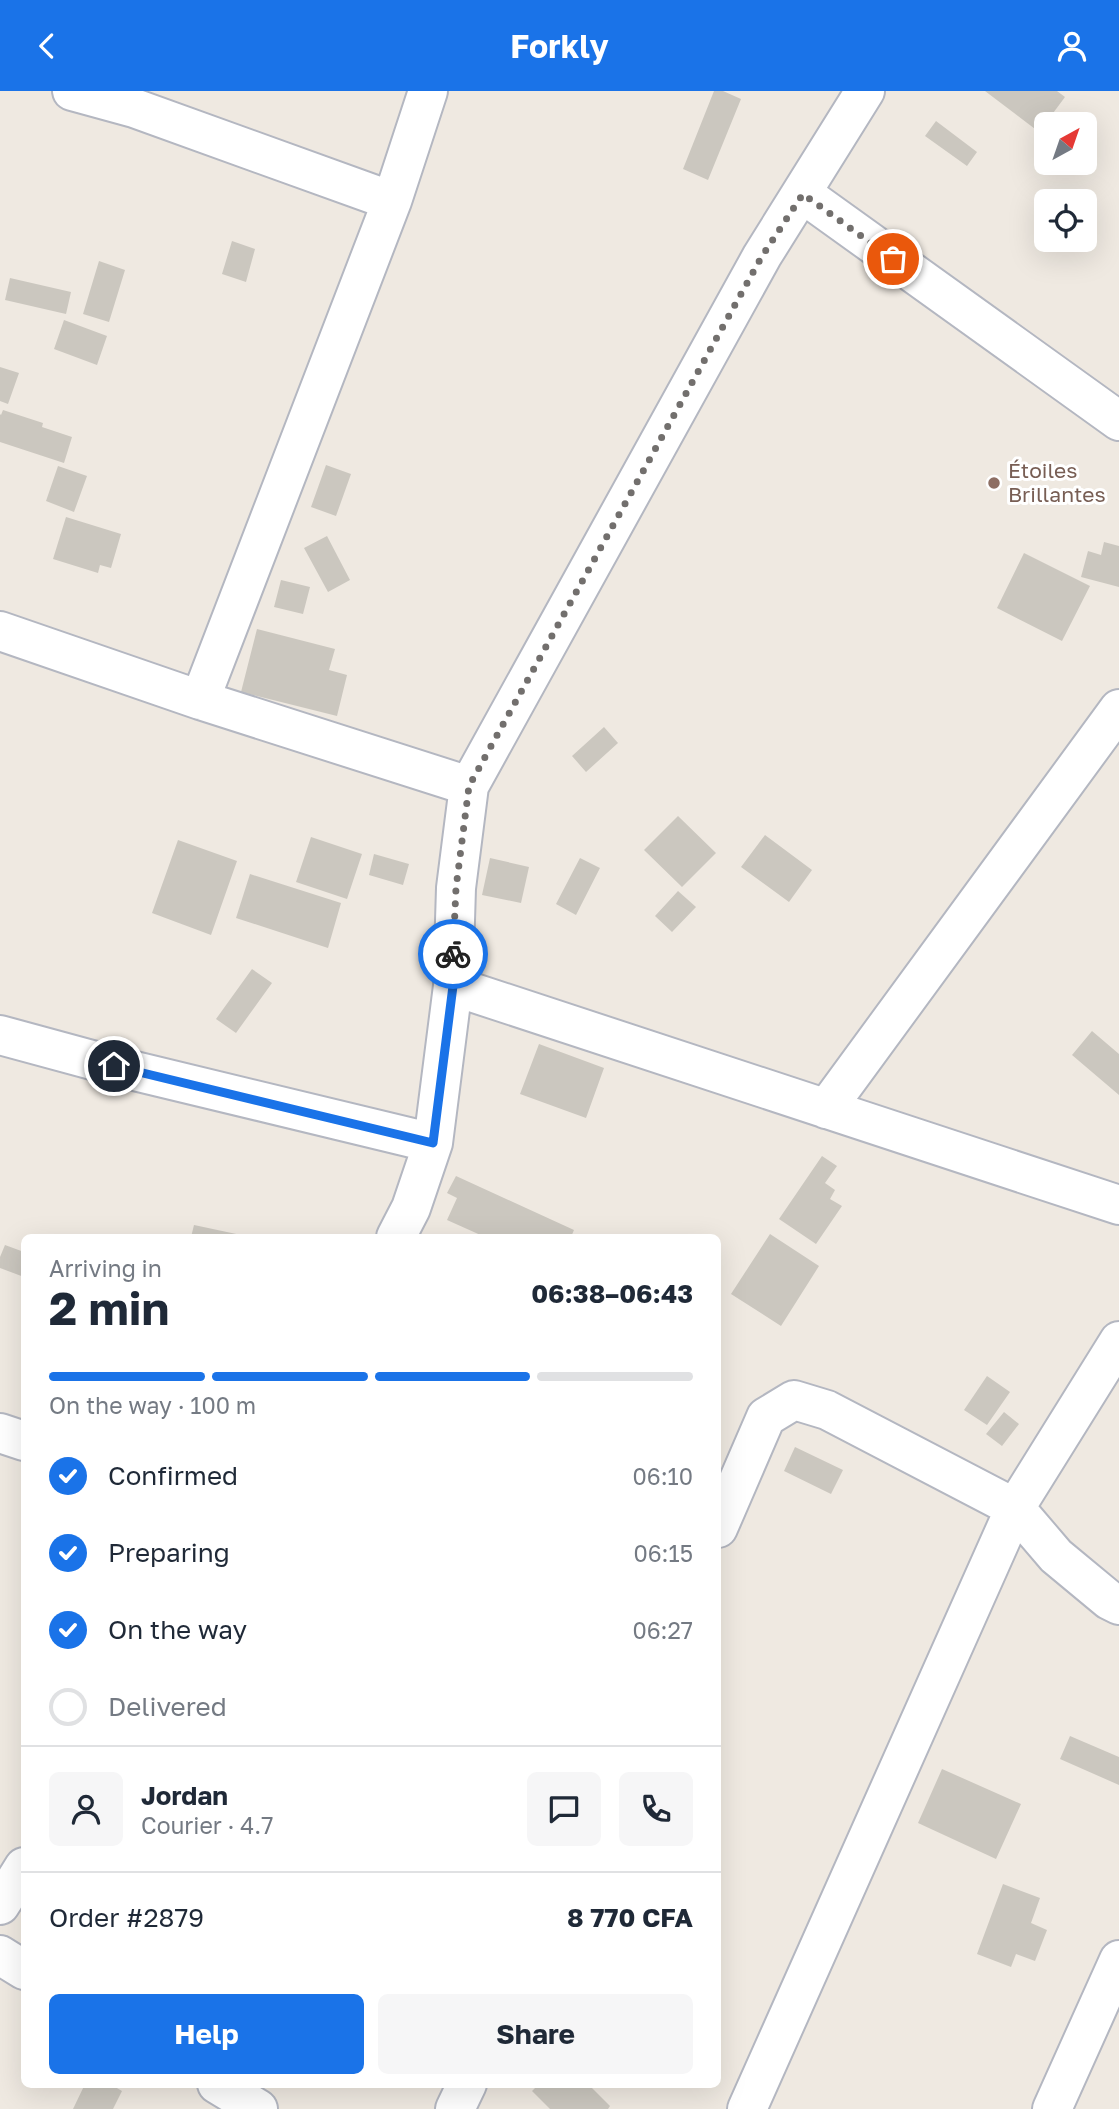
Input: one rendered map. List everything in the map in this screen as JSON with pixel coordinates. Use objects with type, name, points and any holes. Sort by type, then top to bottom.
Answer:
[{"type":"street","points":[[72,91],[134,108],[391,201]]},
{"type":"street","points":[[200,700],[391,201],[428,91]]},
{"type":"street","points":[[398,1234],[411,1208],[433,1143],[453,986],[456,888],[469,786],[762,256],[865,91]]},
{"type":"street","points":[[803,194],[1119,421]]},
{"type":"street","points":[[0,631],[200,700],[469,786]]},
{"type":"street","points":[[826,1109],[1119,709]]},
{"type":"street","points":[[453,986],[1119,1205]]},
{"type":"street","points":[[0,1035],[114,1066],[433,1143]]},
{"type":"street","points":[[747,2109],[1015,1508],[1119,1341]]},
{"type":"street","points":[[721,1521],[766,1417],[794,1400],[827,1410],[1015,1508],[1056,1556],[1109,1600],[1119,1605]]},
{"type":"street","points":[[0,1433],[21,1440]]},
{"type":"street","points":[[0,1905],[21,1872]]},
{"type":"street","points":[[0,1955],[21,1968]]},
{"type":"street","points":[[1052,2109],[1119,1960]]},
{"type":"street","points":[[224,2088],[258,2109]]},
{"type":"street","points":[[455,2109],[465,2088]]},
{"type":"building","points":[[714,91],[723,91],[741,99],[708,180],[683,169]]},
{"type":"building","points":[[985,91],[1057,91],[1065,97],[1054,112],[1034,112],[1034,128]]},
{"type":"building","points":[[936,121],[977,152],[967,166],[925,136]]},
{"type":"building","points":[[232,241],[255,249],[246,282],[222,274]]},
{"type":"building","points":[[99,261],[125,270],[109,322],[83,314]]},
{"type":"building","points":[[10,278],[71,292],[66,314],[5,300]]},
{"type":"building","points":[[64,320],[107,336],[97,365],[54,349]]},
{"type":"building","points":[[0,367],[19,373],[8,404],[0,401]]},
{"type":"building","points":[[3,410],[43,423],[42,427],[72,437],[64,463],[0,442],[0,414]]},
{"type":"building","points":[[326,465],[351,474],[336,516],[311,507]]},
{"type":"building","points":[[58,466],[87,476],[74,512],[46,501]]},
{"type":"building","points":[[66,517],[121,534],[111,568],[100,565],[98,573],[53,559]]},
{"type":"building","points":[[327,536],[350,580],[328,592],[304,548]]},
{"type":"building","points":[[1104,542],[1119,546],[1119,587],[1081,577],[1088,551],[1101,555]]},
{"type":"building","points":[[1024,553],[1090,586],[1062,641],[997,608]]},
{"type":"building","points":[[281,580],[310,587],[303,614],[274,607]]},
{"type":"building","points":[[257,629],[335,649],[329,670],[347,675],[337,716],[241,692]]},
{"type":"building","points":[[604,727],[618,743],[586,772],[572,756]]},
{"type":"building","points":[[678,816],[716,853],[682,887],[644,850]]},
{"type":"building","points":[[765,835],[812,870],[789,902],[741,867]]},
{"type":"building","points":[[311,837],[362,854],[347,899],[296,882]]},
{"type":"building","points":[[178,840],[237,861],[211,935],[152,913]]},
{"type":"building","points":[[374,854],[409,864],[403,885],[369,875]]},
{"type":"building","points":[[490,858],[529,867],[521,903],[482,895]]},
{"type":"building","points":[[580,858],[600,868],[576,915],[556,904]]},
{"type":"building","points":[[250,874],[341,903],[328,948],[236,918]]},
{"type":"building","points":[[678,891],[696,907],[672,932],[655,916]]},
{"type":"building","points":[[252,969],[272,983],[236,1033],[216,1019]]},
{"type":"building","points":[[1092,1031],[1119,1054],[1119,1095],[1072,1055]]},
{"type":"building","points":[[539,1044],[604,1068],[586,1118],[520,1094]]},
{"type":"building","points":[[822,1156],[837,1166],[825,1183],[835,1190],[830,1199],[842,1206],[816,1244],[779,1219]]},
{"type":"building","points":[[456,1176],[574,1230],[572,1234],[478,1234],[447,1220],[457,1198],[447,1193]]},
{"type":"building","points":[[194,1225],[236,1234],[192,1234]]},
{"type":"building","points":[[770,1234],[819,1266],[781,1326],[731,1294]]},
{"type":"building","points":[[5,1245],[21,1251],[21,1276],[0,1268],[0,1257]]},
{"type":"building","points":[[987,1376],[1010,1392],[987,1425],[964,1410]]},
{"type":"building","points":[[1004,1412],[1019,1424],[1002,1446],[986,1434]]},
{"type":"building","points":[[795,1447],[843,1470],[831,1494],[784,1471]]},
{"type":"building","points":[[1070,1736],[1119,1757],[1119,1785],[1060,1759]]},
{"type":"building","points":[[942,1769],[1021,1804],[996,1859],[918,1823]]},
{"type":"building","points":[[1003,1884],[1040,1898],[1031,1923],[1047,1930],[1035,1961],[1016,1954],[1011,1967],[977,1954]]},
{"type":"building","points":[[83,2088],[117,2088],[122,2091],[113,2109],[73,2109]]},
{"type":"building","points":[[535,2088],[592,2088],[610,2106],[608,2109],[550,2109],[532,2091]]},
{"type":"way so far","points":[[453,954],[456,888],[469,786],[762,256],[803,194],[893,259]]},
{"type":"place","name":"Étoiles Brillantes","points":[[994,483]]},
{"type":"route","points":[[114,1066],[433,1143],[453,986],[453,954]]}]
